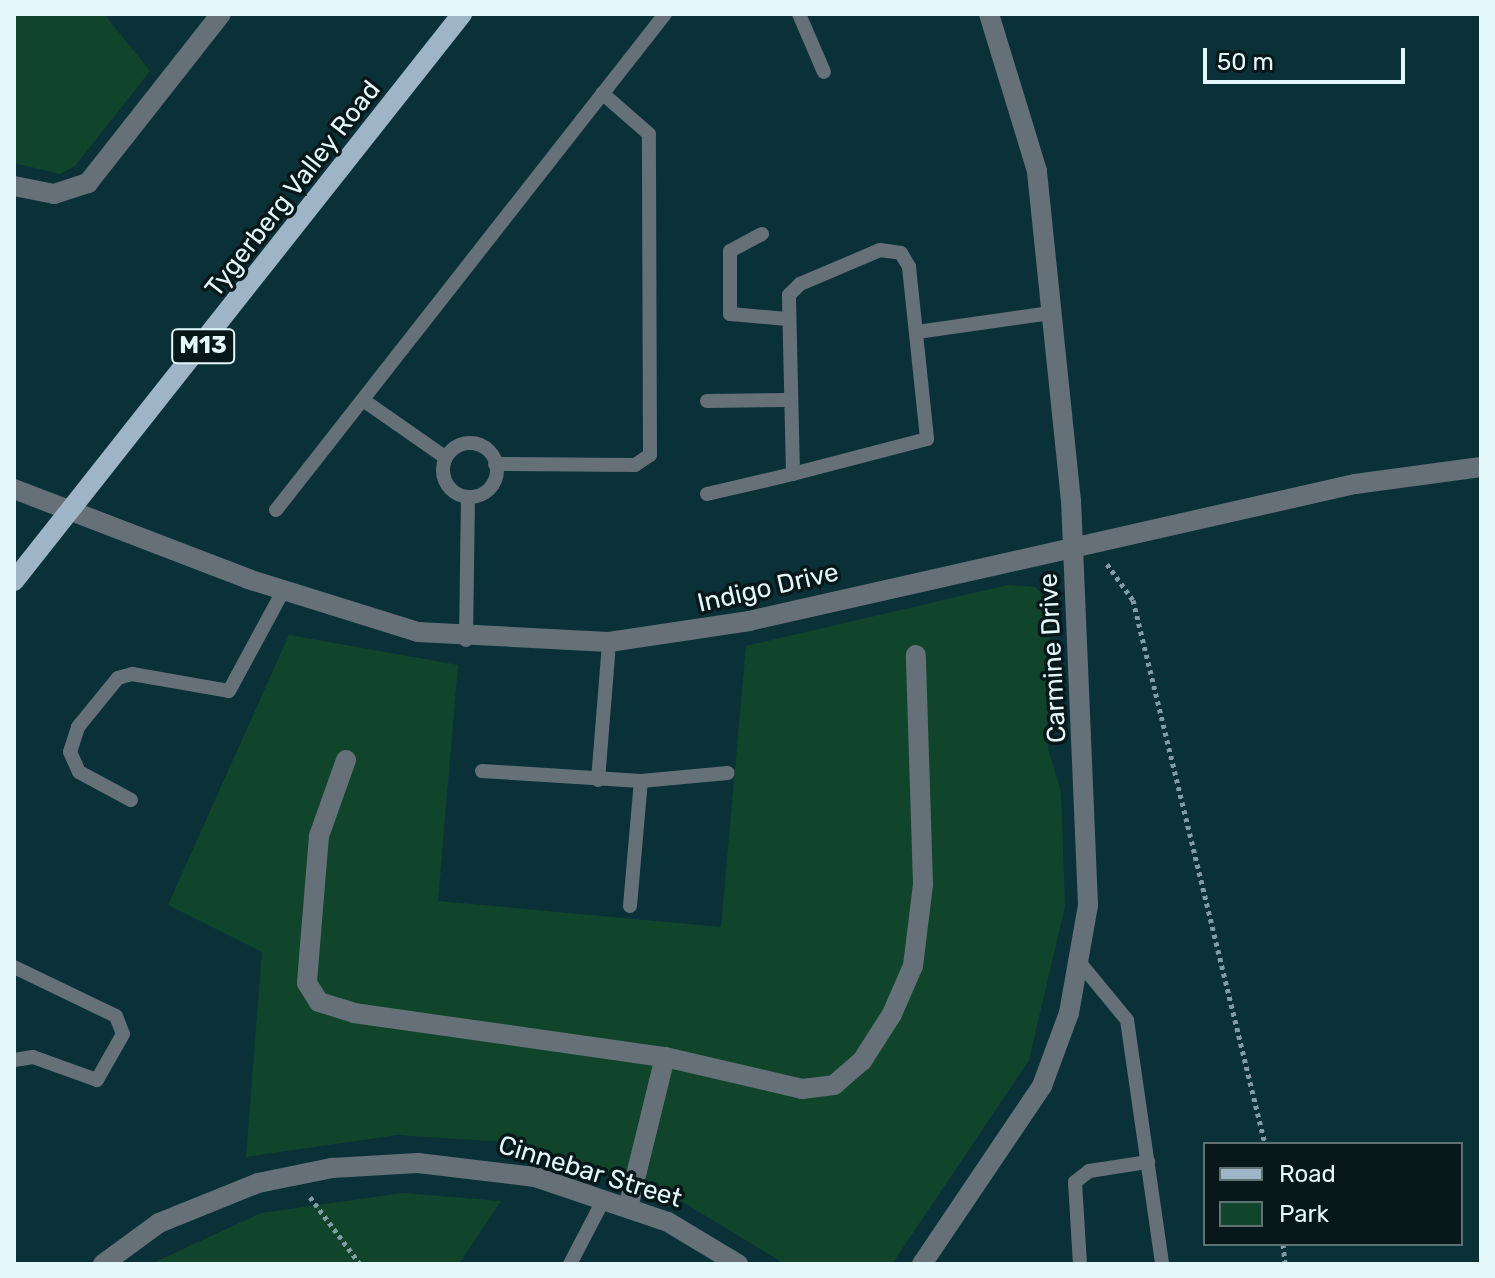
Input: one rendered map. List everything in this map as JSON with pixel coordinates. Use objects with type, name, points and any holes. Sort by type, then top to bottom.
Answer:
[{"type":"main road","name":"Tygerberg Valley Road","points":[[14,581],[74,512],[462,14]]},
{"type":"street","points":[[14,186],[54,194],[88,183],[221,14]]},
{"type":"street","name":"Carmine Drive","points":[[922,1264],[1042,1086],[1080,963],[1088,826],[1072,547],[1037,171],[1013,72],[989,14]]},
{"type":"street","name":"Indigo Drive","points":[[14,489],[283,591],[466,640],[609,642],[749,621],[1355,484],[1481,467]]},
{"type":"street","points":[[346,760],[319,836],[307,983],[319,1002],[665,1057],[802,1089],[834,1085],[862,1061],[892,1014],[913,966],[923,884],[916,655]]},
{"type":"street","points":[[628,1208],[665,1057]]},
{"type":"street","name":"Cinnebar Street","points":[[103,1264],[190,1208],[332,1168],[465,1163],[604,1199],[689,1231],[738,1264]]},
{"type":"lane","points":[[276,510],[665,14]]},
{"type":"lane","points":[[799,14],[824,72]]},
{"type":"lane","points":[[468,497],[446,483],[446,458],[458,446],[476,444],[495,464],[635,465],[650,455],[649,134],[602,93]]},
{"type":"lane","points":[[762,234],[730,251],[730,314],[787,319]]},
{"type":"lane","points":[[707,494],[793,474],[927,439],[907,259],[887,249],[800,284],[789,295],[787,400],[793,474]]},
{"type":"lane","points":[[917,332],[1051,313]]},
{"type":"lane","points":[[363,400],[446,458]]},
{"type":"lane","points":[[707,401],[787,400]]},
{"type":"lane","points":[[468,497],[491,486],[495,464]]},
{"type":"lane","points":[[466,640],[468,497]]},
{"type":"lane","points":[[131,800],[79,772],[70,752],[78,727],[118,678],[132,674],[229,691],[283,591]]},
{"type":"lane","points":[[598,780],[609,642]]},
{"type":"lane","points":[[482,771],[641,781],[728,773]]},
{"type":"lane","points":[[630,906],[641,781]]},
{"type":"lane","points":[[1080,963],[1127,1020],[1162,1264]]},
{"type":"lane","points":[[14,967],[116,1016],[123,1034],[97,1080],[33,1057],[14,1060]]},
{"type":"lane","points":[[1080,1264],[1075,1182],[1089,1171],[1148,1162]]},
{"type":"lane","points":[[570,1264],[604,1199]]},
{"type":"path","points":[[1107,564],[1133,600],[1265,1142]]},
{"type":"path","points":[[310,1197],[360,1264]]},
{"type":"green space","points":[[14,14],[104,14],[150,71],[75,166],[60,174],[14,163]]},
{"type":"green space","points":[[1008,585],[1035,587],[1050,602],[1048,748],[1061,792],[1065,906],[1029,1060],[892,1264],[785,1264],[663,1190],[506,1142],[397,1135],[246,1157],[262,952],[168,905],[289,635],[458,665],[438,901],[721,927],[746,646]]},
{"type":"green space","points":[[403,1193],[501,1201],[459,1264],[151,1264],[261,1213]]}]
